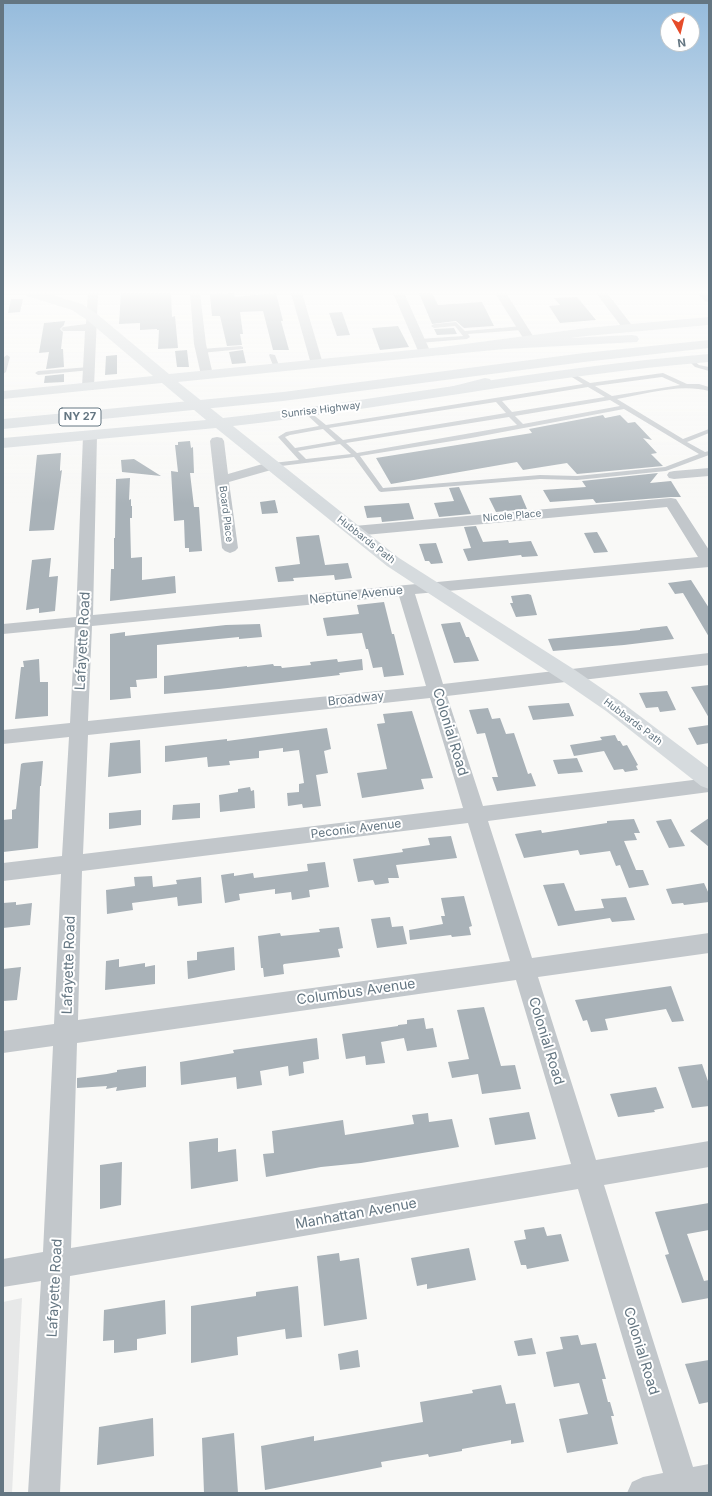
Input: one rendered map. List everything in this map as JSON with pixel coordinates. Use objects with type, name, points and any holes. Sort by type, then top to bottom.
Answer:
[{"type":"main road","name":"Hubbards Path","points":[[145,363],[166,379],[218,432],[273,465],[393,562],[568,675],[613,706],[709,780]]},
{"type":"main road","points":[[3,395],[207,375],[266,363]]},
{"type":"main road","points":[[300,363],[324,363]]},
{"type":"main road","name":"Sunrise Highway","points":[[3,412],[227,391],[361,376],[459,363]]},
{"type":"main road","name":"Sunrise Highway","points":[[3,424],[239,401],[376,385],[541,363]]},
{"type":"main road","points":[[451,391],[543,368],[582,363]]},
{"type":"main road","name":"Sunrise Highway","points":[[3,443],[90,436],[218,432],[308,413],[569,373],[608,363]]},
{"type":"street","points":[[88,387],[89,363]]},
{"type":"street","points":[[204,363],[207,375]]},
{"type":"street","name":"Board Place","points":[[218,432],[230,548]]},
{"type":"street","name":"Lafayette Road","points":[[44,1493],[56,1265],[72,864],[84,622],[90,436]]},
{"type":"street","name":"Board Place","points":[[222,480],[273,465]]},
{"type":"street","points":[[674,475],[709,472]]},
{"type":"street","name":"Nicole Place","points":[[354,531],[671,502],[709,561]]},
{"type":"street","name":"Neptune Avenue","points":[[3,629],[709,561]]},
{"type":"street","name":"Colonial Road","points":[[405,590],[524,969],[586,1174],[692,1486]]},
{"type":"street","name":"Broadway","points":[[3,737],[437,691],[709,659]]},
{"type":"street","name":"Peconic Avenue","points":[[3,872],[709,785]]},
{"type":"street","name":"Columbus Avenue","points":[[3,1042],[709,943]]},
{"type":"street","name":"Manhattan Avenue","points":[[3,1273],[709,1154]]},
{"type":"street","points":[[642,1493],[692,1486]]},
{"type":"lane","points":[[660,363],[663,375]]},
{"type":"lane","points":[[694,363],[697,366],[709,369]]},
{"type":"lane","points":[[38,374],[89,369]]},
{"type":"lane","points":[[569,373],[707,454]]},
{"type":"lane","points":[[304,461],[281,437],[288,434],[589,385],[663,375],[686,386]]},
{"type":"lane","points":[[293,450],[686,386],[699,386],[709,389]]},
{"type":"lane","points":[[498,400],[521,426]]},
{"type":"lane","points":[[273,465],[356,455],[625,406]]},
{"type":"lane","points":[[308,413],[356,455],[381,490],[540,477],[577,478],[666,470],[707,454]]},
{"type":"lane","points":[[683,441],[709,431]]},
{"type":"shaded area","points":[[22,1298],[12,1493],[3,1493],[3,1302]]},
{"type":"building","points":[[47,363],[64,363],[64,367],[46,369]]},
{"type":"building","points":[[106,363],[117,363],[117,374],[105,375]]},
{"type":"building","points":[[176,363],[189,363],[189,367],[177,367]]},
{"type":"building","points":[[64,374],[64,382],[44,383],[45,376]]},
{"type":"building","points":[[603,415],[605,418],[620,415],[628,423],[635,422],[652,440],[643,438],[657,453],[651,454],[663,466],[577,474],[567,463],[523,470],[517,462],[391,484],[376,458],[532,433],[529,429]]},
{"type":"building","points":[[190,441],[191,448],[193,447],[194,473],[190,473],[194,507],[199,507],[202,551],[189,552],[189,548],[185,548],[184,520],[174,521],[171,471],[178,472],[175,445],[178,445],[178,442]]},
{"type":"building","points":[[61,453],[60,471],[62,470],[54,530],[29,531],[37,455]]},
{"type":"building","points":[[134,459],[161,476],[122,472],[121,460]]},
{"type":"building","points":[[658,473],[650,483],[671,481],[681,497],[596,503],[593,499],[550,502],[543,490],[586,487],[582,481]]},
{"type":"building","points":[[130,478],[129,500],[131,499],[132,506],[132,518],[130,518],[131,558],[142,557],[142,580],[175,576],[176,593],[110,601],[111,569],[114,569],[116,479]]},
{"type":"building","points":[[459,487],[471,514],[439,517],[434,503],[454,501],[449,488]]},
{"type":"building","points":[[521,495],[527,509],[496,512],[489,498]]},
{"type":"building","points":[[275,500],[278,513],[262,514],[260,502]]},
{"type":"building","points":[[409,503],[414,519],[382,522],[381,517],[367,518],[364,506]]},
{"type":"building","points":[[476,526],[483,542],[508,540],[509,543],[531,541],[538,556],[522,557],[521,555],[468,561],[463,549],[471,548],[464,527]]},
{"type":"building","points":[[597,532],[608,552],[594,553],[584,533]]},
{"type":"building","points":[[319,535],[325,565],[348,563],[352,578],[335,580],[334,575],[293,578],[294,581],[278,582],[275,567],[300,564],[296,537]]},
{"type":"building","points":[[436,543],[443,563],[431,564],[429,561],[425,561],[419,544]]},
{"type":"building","points":[[51,558],[49,577],[58,576],[55,611],[39,613],[39,608],[26,610],[32,560]]},
{"type":"building","points":[[691,580],[709,608],[709,637],[683,593],[675,594],[668,583]]},
{"type":"building","points":[[531,595],[537,615],[516,617],[510,603],[513,603],[511,596]]},
{"type":"building","points":[[384,602],[404,675],[384,677],[382,667],[373,668],[362,633],[327,636],[323,618],[359,614],[357,605]]},
{"type":"building","points":[[460,622],[466,637],[469,637],[479,661],[454,663],[441,624]]},
{"type":"building","points":[[260,624],[262,637],[239,639],[239,637],[157,645],[157,678],[136,680],[137,687],[130,687],[131,698],[110,700],[110,634],[125,632],[125,636],[226,625]]},
{"type":"building","points":[[667,626],[674,639],[553,651],[548,639],[640,630]]},
{"type":"building","points":[[39,659],[40,682],[48,682],[48,716],[15,719],[21,667],[24,667],[23,661]]},
{"type":"building","points":[[337,659],[338,662],[362,659],[363,670],[339,673],[340,675],[164,694],[164,676],[273,664],[274,666],[281,666],[282,668],[311,665],[310,662]]},
{"type":"building","points":[[709,685],[709,718],[691,687]]},
{"type":"building","points":[[667,691],[676,710],[660,712],[658,707],[646,708],[639,693]]},
{"type":"building","points":[[569,703],[574,716],[533,720],[528,706]]},
{"type":"building","points":[[488,708],[492,719],[500,718],[506,734],[514,733],[528,774],[531,773],[536,786],[497,791],[492,777],[498,777],[485,733],[477,734],[469,710]]},
{"type":"building","points":[[412,711],[433,778],[421,779],[424,789],[362,798],[357,773],[387,769],[377,724],[385,723],[383,714]]},
{"type":"building","points":[[709,725],[709,743],[697,745],[688,728]]},
{"type":"building","points":[[327,728],[331,749],[324,751],[328,773],[316,775],[321,806],[303,808],[302,804],[288,806],[287,793],[299,792],[299,784],[304,783],[299,750],[283,752],[283,748],[259,751],[259,758],[229,761],[230,765],[208,767],[207,757],[165,762],[165,746],[227,739],[227,741]]},
{"type":"building","points":[[615,735],[623,746],[627,745],[638,765],[636,766],[638,770],[625,772],[623,769],[614,770],[604,751],[574,756],[570,745],[602,740],[600,737]]},
{"type":"building","points":[[140,740],[141,773],[108,777],[110,743]]},
{"type":"building","points":[[577,758],[583,772],[558,774],[553,760]]},
{"type":"building","points":[[43,761],[40,786],[38,848],[3,852],[3,820],[12,819],[12,810],[16,809],[21,764]]},
{"type":"building","points":[[250,787],[251,791],[254,790],[255,808],[220,812],[219,795],[238,792],[238,789]]},
{"type":"building","points":[[200,803],[200,818],[172,820],[173,805]]},
{"type":"building","points":[[141,810],[141,825],[109,829],[109,813]]},
{"type":"building","points":[[709,818],[709,847],[690,831]]},
{"type":"building","points":[[634,819],[640,833],[634,833],[637,840],[624,841],[636,870],[643,870],[649,885],[629,888],[620,865],[616,866],[610,851],[580,855],[578,850],[524,858],[515,834],[541,830],[542,833],[607,823],[607,821]]},
{"type":"building","points":[[671,819],[685,846],[669,848],[656,821]]},
{"type":"building","points":[[451,836],[457,858],[396,865],[399,878],[388,878],[389,883],[375,885],[373,880],[358,882],[353,859],[403,852],[402,849],[430,845],[428,838]]},
{"type":"building","points":[[325,862],[329,887],[309,890],[310,897],[292,900],[291,892],[275,894],[275,889],[239,894],[240,900],[225,903],[221,875],[234,873],[234,876],[253,873],[254,878],[308,871],[307,864]]},
{"type":"building","points":[[152,876],[153,887],[177,884],[176,880],[201,877],[202,903],[178,906],[177,897],[132,903],[133,910],[107,914],[106,890],[135,886],[134,877]]},
{"type":"building","points":[[564,883],[575,911],[604,908],[601,899],[626,897],[635,920],[612,922],[610,918],[558,926],[543,885]]},
{"type":"building","points":[[704,883],[709,894],[709,902],[684,905],[683,903],[672,904],[666,889]]},
{"type":"building","points":[[464,896],[472,926],[469,927],[471,935],[452,937],[451,935],[410,940],[409,930],[443,924],[441,916],[445,916],[441,898]]},
{"type":"building","points":[[16,902],[16,905],[32,903],[30,925],[3,928],[3,903]]},
{"type":"building","points":[[390,917],[392,927],[403,926],[407,944],[377,948],[371,919]]},
{"type":"building","points":[[339,927],[343,948],[338,949],[340,957],[284,964],[284,974],[264,977],[263,968],[261,968],[258,936],[280,933],[281,936],[320,932],[319,929]]},
{"type":"building","points":[[234,947],[235,970],[188,979],[187,961],[197,960],[197,952]]},
{"type":"building","points":[[119,959],[119,967],[145,963],[145,967],[155,965],[155,984],[105,990],[106,961]]},
{"type":"building","points":[[21,967],[17,1000],[3,1001],[3,969]]},
{"type":"building","points":[[671,986],[684,1021],[672,1022],[666,1009],[605,1019],[608,1030],[591,1032],[587,1020],[583,1021],[575,1000]]},
{"type":"building","points":[[484,1007],[501,1066],[515,1065],[521,1089],[482,1094],[478,1074],[452,1078],[448,1062],[469,1059],[457,1010]]},
{"type":"building","points":[[424,1018],[426,1029],[433,1028],[437,1047],[407,1051],[404,1038],[381,1042],[385,1063],[366,1065],[365,1056],[346,1059],[342,1034],[398,1026],[407,1024],[407,1020]]},
{"type":"building","points":[[317,1038],[319,1059],[303,1062],[304,1073],[289,1076],[288,1066],[260,1071],[262,1085],[237,1089],[236,1077],[181,1085],[180,1062],[234,1053],[233,1050]]},
{"type":"building","points":[[702,1064],[709,1084],[709,1106],[692,1108],[678,1067]]},
{"type":"building","points":[[146,1066],[146,1087],[116,1091],[117,1087],[106,1089],[107,1086],[77,1088],[77,1078]]},
{"type":"building","points":[[656,1087],[664,1108],[654,1110],[655,1112],[618,1117],[610,1094]]},
{"type":"building","points":[[529,1112],[536,1139],[495,1145],[489,1118]]},
{"type":"building","points":[[428,1113],[429,1122],[452,1119],[459,1147],[361,1163],[321,1167],[266,1177],[263,1154],[274,1153],[272,1131],[343,1120],[345,1135],[414,1124],[412,1115]]},
{"type":"building","points":[[218,1138],[218,1152],[236,1149],[238,1181],[191,1189],[189,1142]]},
{"type":"building","points":[[122,1162],[121,1205],[100,1209],[100,1165]]},
{"type":"building","points":[[709,1203],[709,1230],[687,1234],[704,1281],[709,1280],[709,1298],[682,1303],[665,1255],[669,1254],[655,1212]]},
{"type":"building","points":[[544,1227],[547,1236],[561,1234],[569,1261],[527,1269],[526,1265],[521,1265],[514,1241],[526,1239],[524,1230]]},
{"type":"building","points":[[469,1248],[476,1280],[427,1289],[427,1284],[417,1286],[411,1258]]},
{"type":"building","points":[[339,1253],[340,1261],[359,1258],[367,1319],[324,1326],[317,1256]]},
{"type":"building","points":[[298,1286],[302,1337],[286,1339],[285,1329],[237,1337],[238,1355],[191,1363],[191,1306],[256,1296],[256,1292]]},
{"type":"building","points":[[165,1300],[166,1334],[137,1339],[137,1350],[114,1353],[114,1340],[103,1341],[104,1310]]},
{"type":"building","points":[[578,1335],[581,1345],[596,1343],[606,1379],[602,1379],[608,1402],[610,1402],[614,1416],[611,1416],[618,1444],[567,1453],[559,1419],[588,1414],[579,1383],[554,1387],[546,1352],[563,1349],[560,1337]]},
{"type":"building","points":[[532,1338],[536,1354],[518,1356],[514,1341]]},
{"type":"building","points":[[358,1350],[360,1367],[340,1370],[338,1354]]},
{"type":"building","points":[[709,1360],[709,1402],[699,1404],[685,1364]]},
{"type":"building","points":[[501,1385],[506,1404],[515,1403],[524,1442],[511,1444],[511,1440],[429,1457],[428,1454],[381,1462],[382,1467],[265,1490],[261,1446],[314,1436],[314,1441],[423,1422],[420,1402],[473,1393],[472,1390]]},
{"type":"building","points":[[153,1418],[154,1456],[97,1465],[99,1427]]},
{"type":"building","points":[[234,1433],[238,1493],[204,1493],[202,1438]]}]
